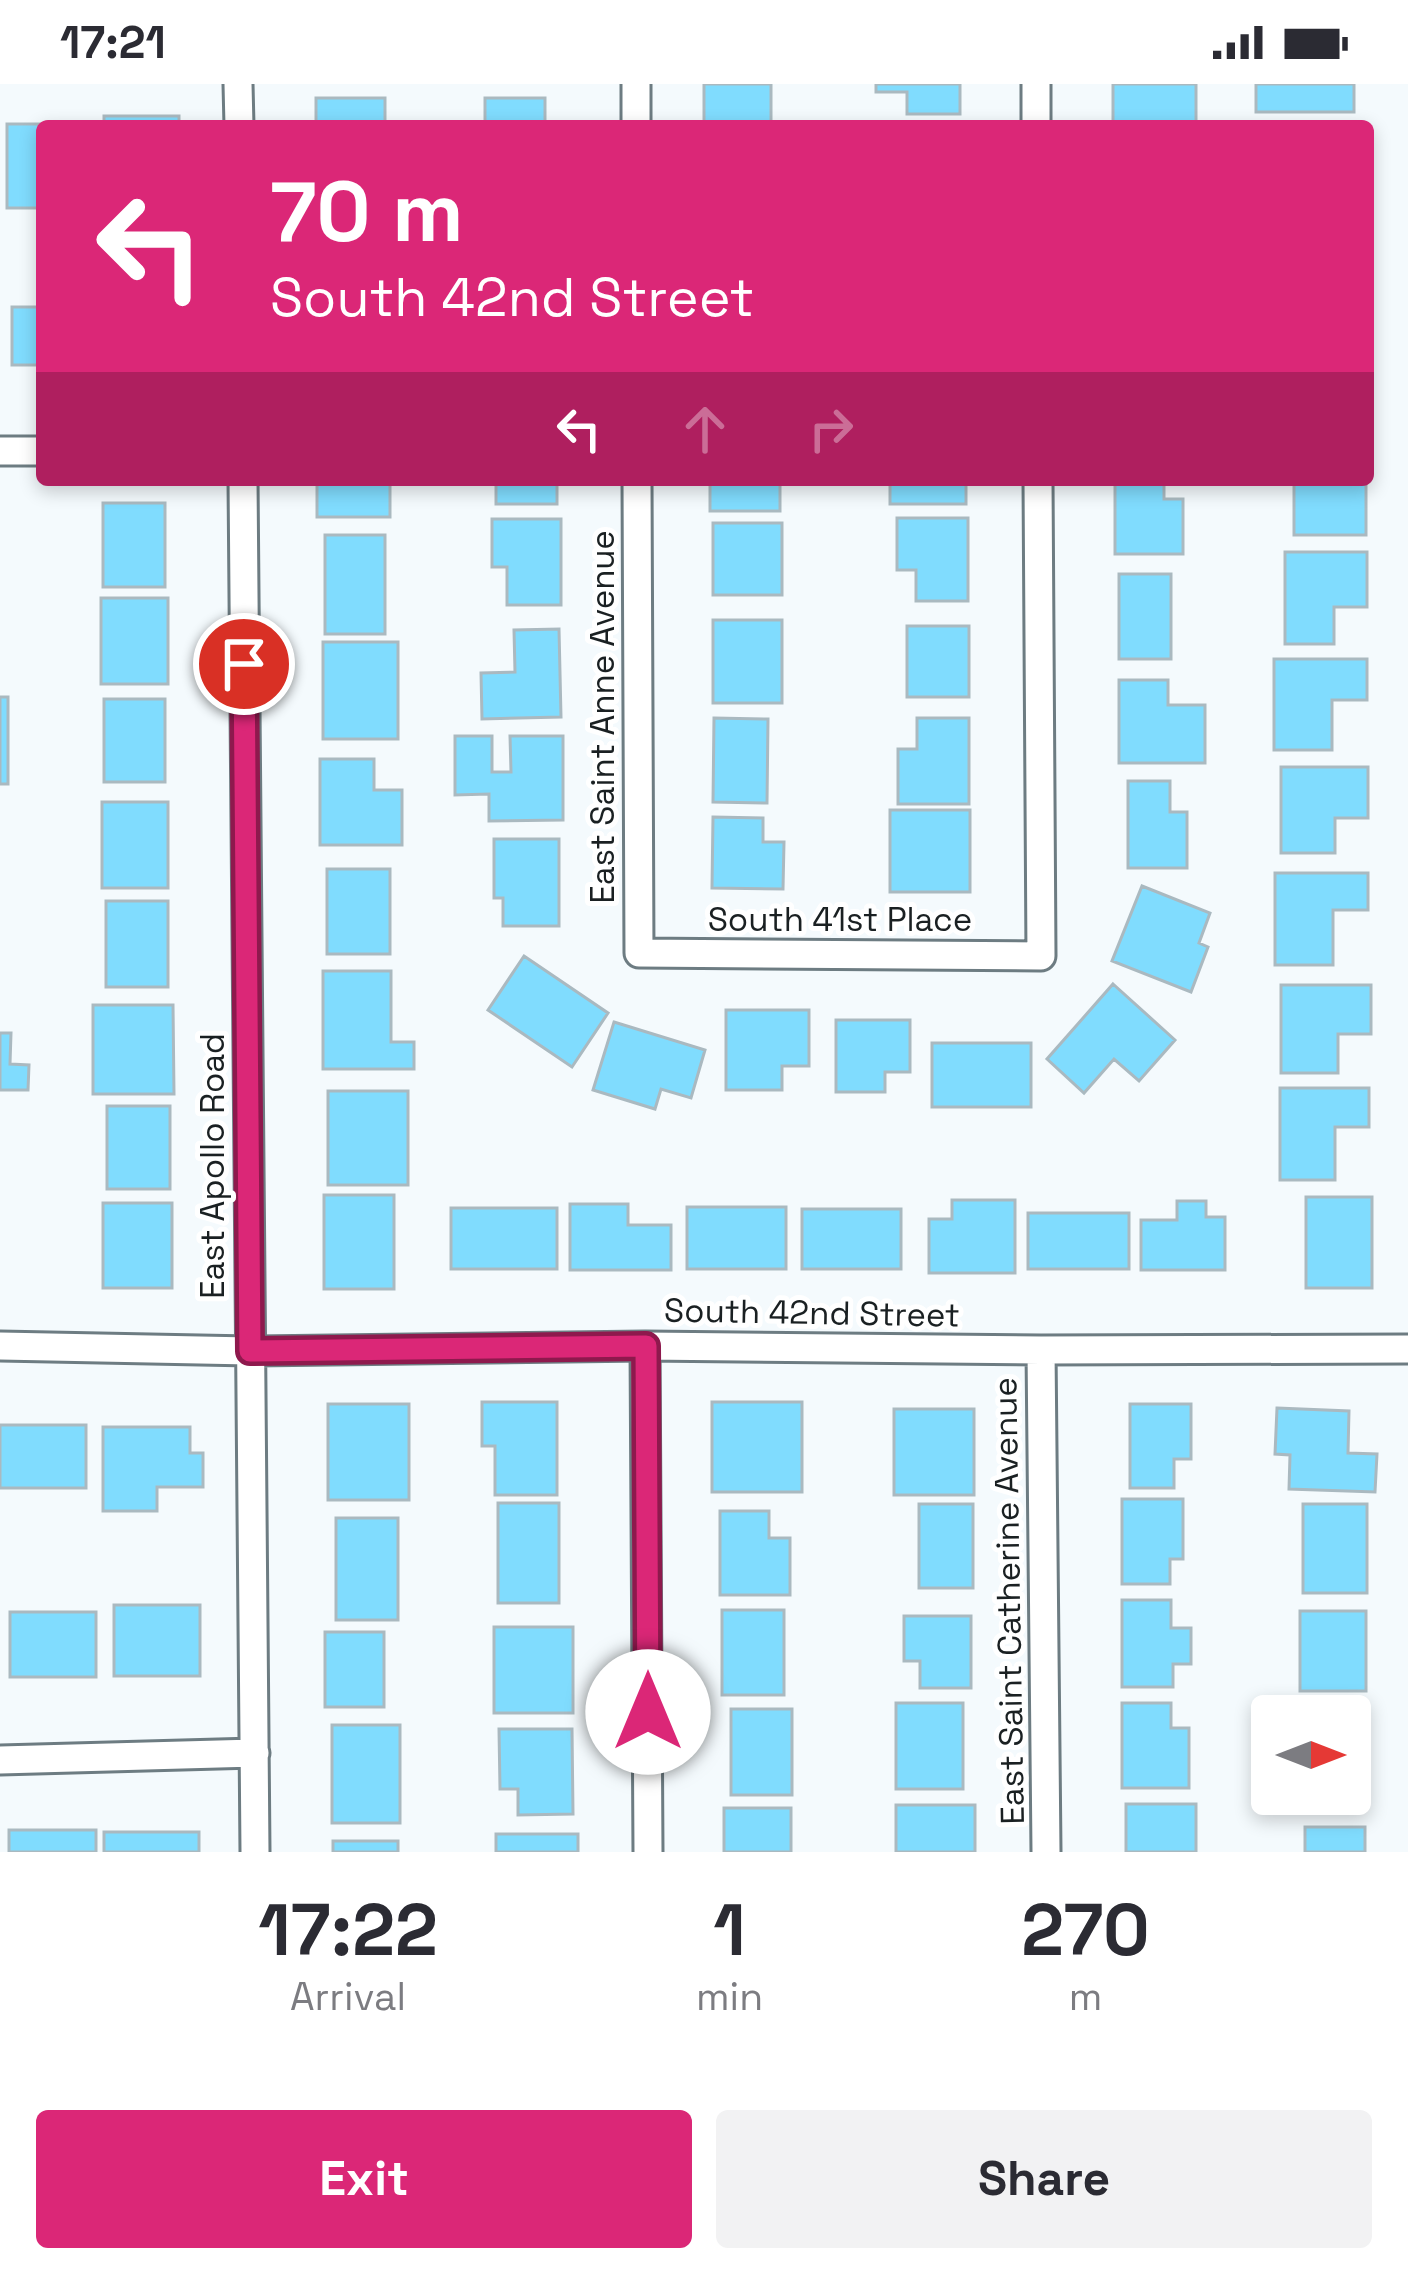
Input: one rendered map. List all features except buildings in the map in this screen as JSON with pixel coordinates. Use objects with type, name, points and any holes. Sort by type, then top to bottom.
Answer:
[{"type":"street","points":[[238,84],[239,120]]},
{"type":"street","points":[[636,84],[636,120]]},
{"type":"street","points":[[1036,84],[1036,120]]},
{"type":"street","points":[[0,451],[36,451]]},
{"type":"street","name":"East Apollo Road","points":[[243,486],[255,1852]]},
{"type":"street","name":"East Saint Anne Avenue","points":[[637,486],[639,953]]},
{"type":"street","name":"South 41st Place","points":[[639,953],[1041,956],[1038,486]]},
{"type":"street","name":"South 42nd Street","points":[[0,1346],[250,1351],[646,1346],[1408,1349]]},
{"type":"street","points":[[646,1346],[648,1852]]},
{"type":"street","name":"East Saint Catherine Avenue","points":[[1041,1350],[1046,1852]]},
{"type":"street","points":[[0,1760],[255,1753]]},
{"type":"route","points":[[244,664],[250,1351],[646,1346],[648,1712]]}]
